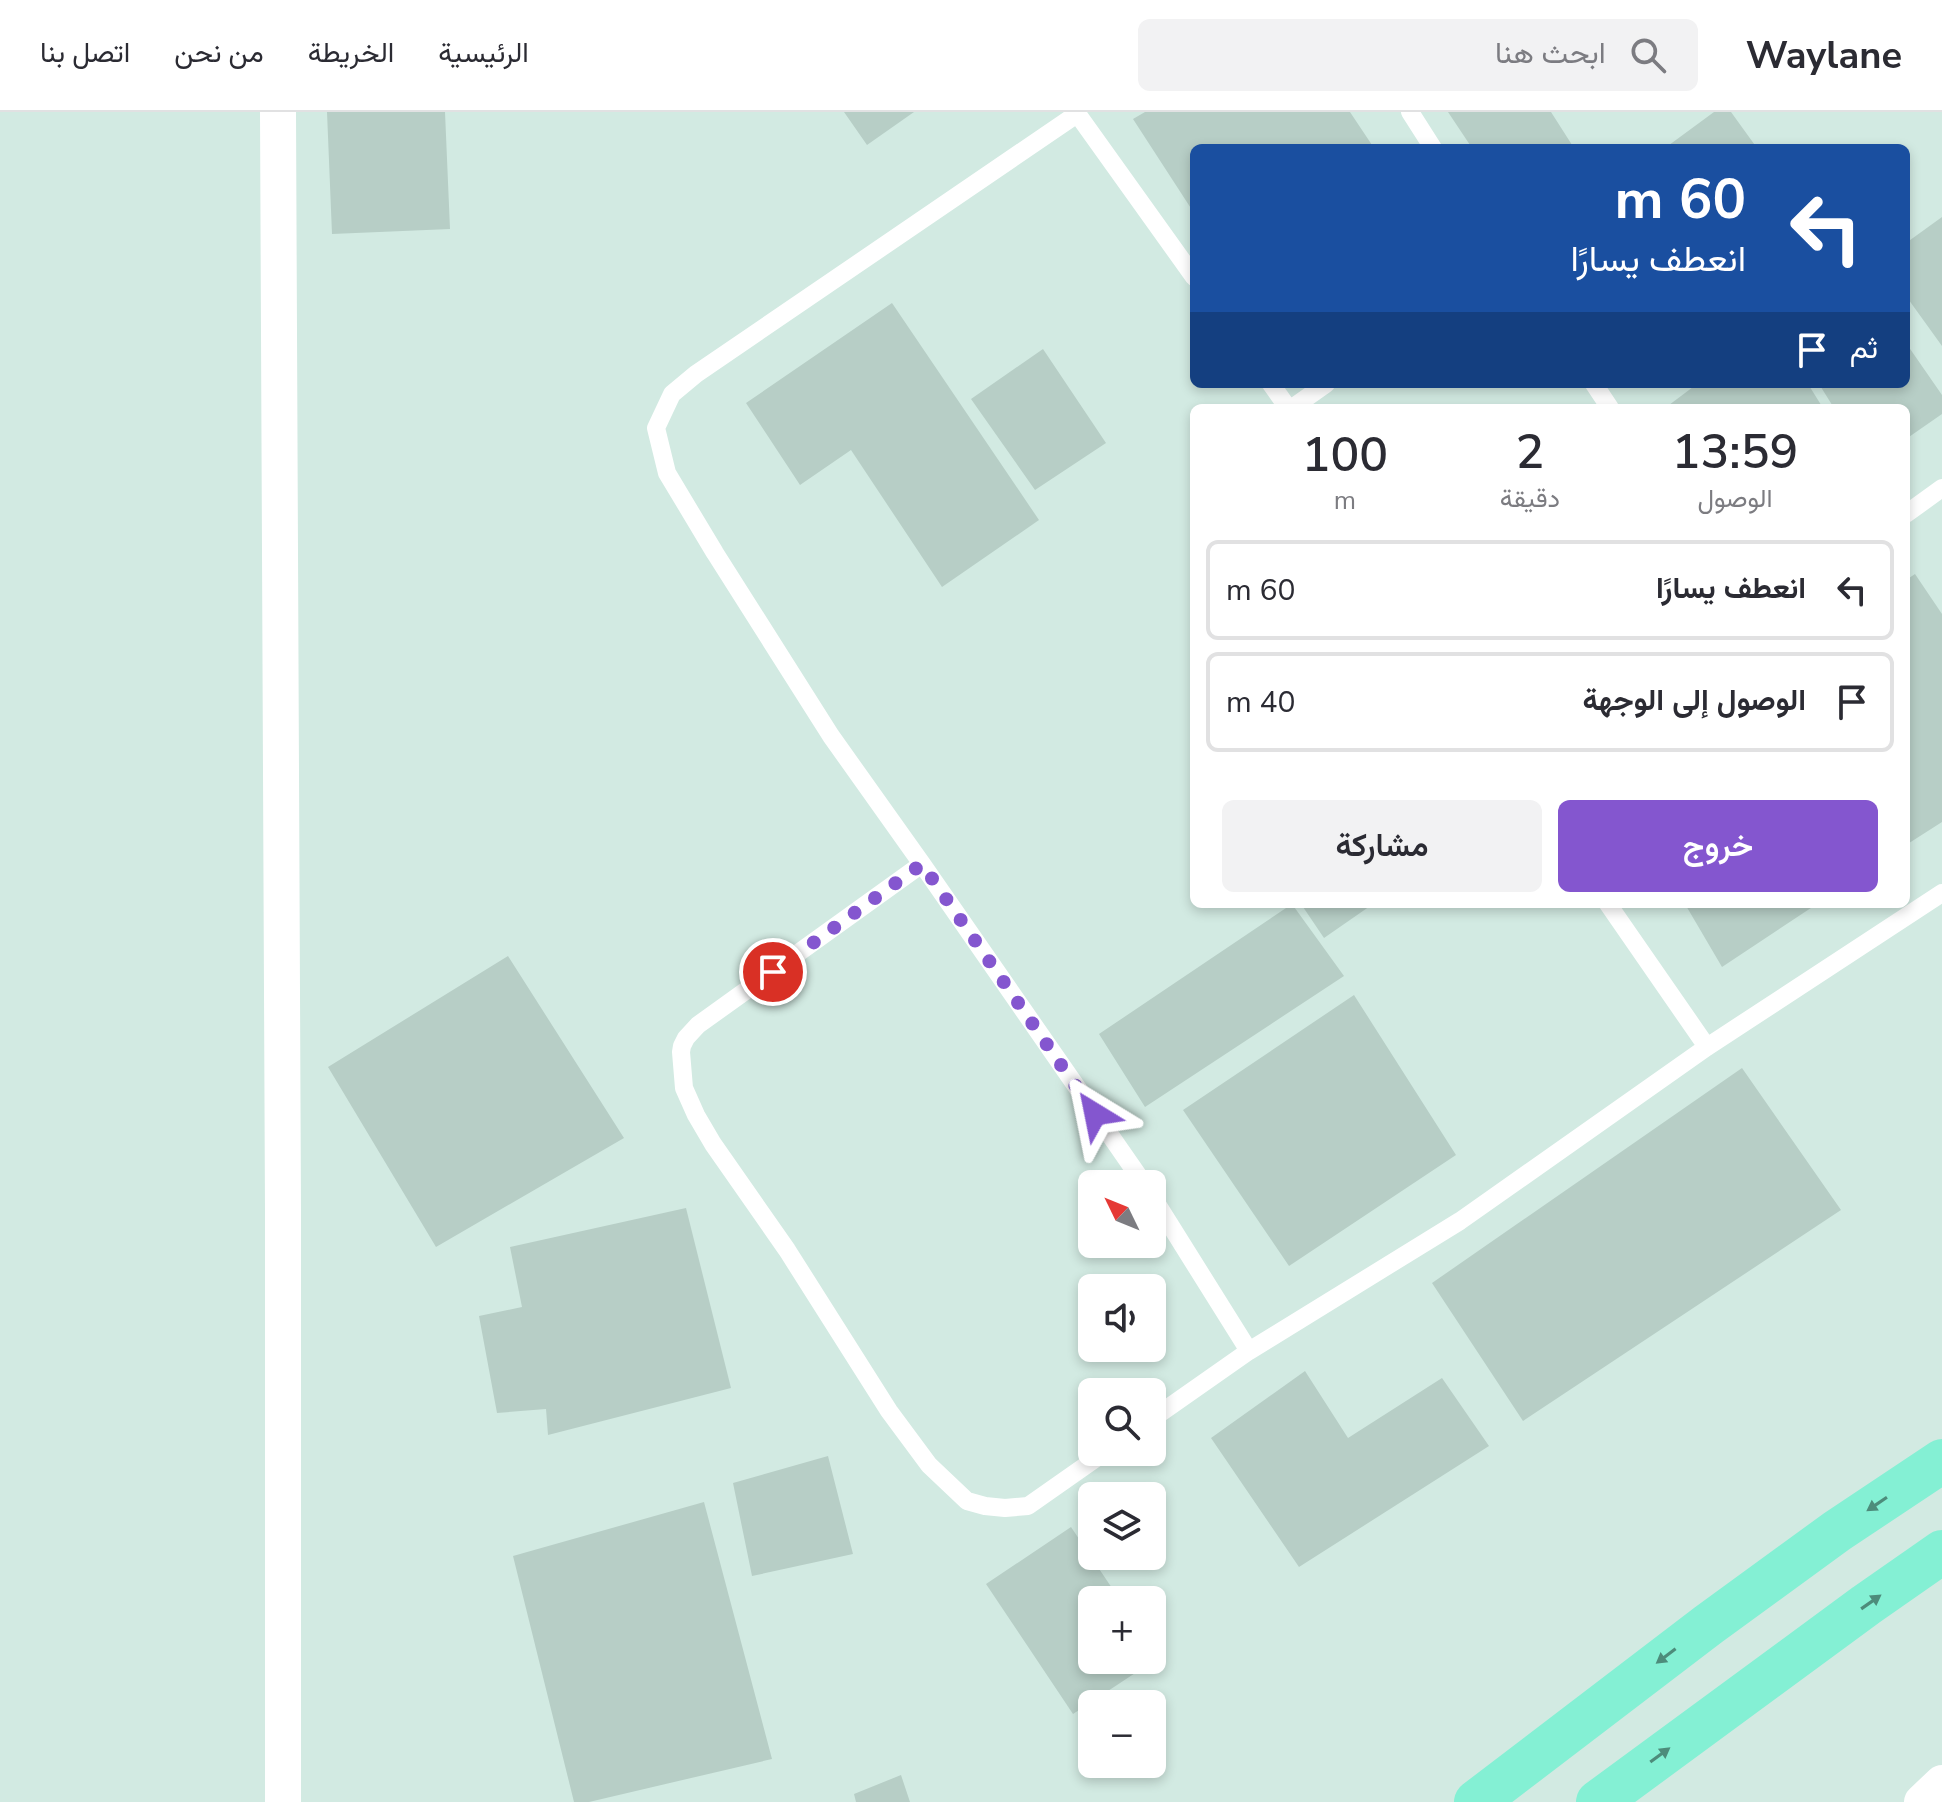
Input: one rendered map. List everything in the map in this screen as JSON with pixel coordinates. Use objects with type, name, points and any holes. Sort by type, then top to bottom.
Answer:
[{"type":"highway","points":[[1476,1802],[1721,1615],[1837,1531],[1942,1461]]},
{"type":"highway","points":[[1598,1802],[1942,1552]]},
{"type":"street","points":[[278,112],[283,1802]]},
{"type":"street","points":[[1922,1802],[1942,1783]]},
{"type":"lane","points":[[1410,112],[1430,144]]},
{"type":"lane","points":[[1134,1170],[831,736],[667,473],[656,428],[672,394],[696,374],[1076,113],[1190,271]]},
{"type":"lane","points":[[1274,388],[1287,404]]},
{"type":"lane","points":[[1296,404],[1320,388]]},
{"type":"lane","points":[[1910,511],[1942,488]]},
{"type":"lane","points":[[922,864],[698,1025],[682,1046],[684,1088],[713,1144],[787,1250],[889,1411],[929,1465],[959,1495],[967,1501],[985,1506],[1028,1506],[1085,1466]]},
{"type":"lane","points":[[1166,1409],[1249,1351],[1460,1221],[1707,1047],[1942,893]]},
{"type":"lane","points":[[1611,908],[1707,1047]]},
{"type":"lane","points":[[1166,1218],[1249,1351]]},
{"type":"building","points":[[327,112],[445,112],[450,229],[332,234]]},
{"type":"building","points":[[844,112],[914,112],[867,145]]},
{"type":"building","points":[[1145,112],[1350,112],[1371,144],[1190,144],[1190,207],[1133,119]]},
{"type":"building","points":[[1448,112],[1551,112],[1571,144],[1469,144]]},
{"type":"building","points":[[1714,112],[1731,112],[1754,144],[1670,144]]},
{"type":"building","points":[[1942,217],[1942,346],[1910,302],[1910,240]]},
{"type":"building","points":[[892,303],[1039,520],[942,587],[851,450],[800,485],[746,403]]},
{"type":"building","points":[[1043,349],[1106,443],[1035,490],[971,399]]},
{"type":"building","points":[[1910,349],[1942,395],[1942,414],[1910,436],[1910,404],[1832,404],[1822,388],[1910,388]]},
{"type":"building","points":[[1692,388],[1810,388],[1820,404],[1670,404]]},
{"type":"building","points":[[1915,574],[1942,614],[1942,822],[1910,842],[1910,577]]},
{"type":"building","points":[[1286,908],[1295,908],[1344,976],[1145,1107],[1099,1034]]},
{"type":"building","points":[[1304,908],[1367,908],[1324,938]]},
{"type":"building","points":[[1687,908],[1811,908],[1722,967]]},
{"type":"building","points":[[508,956],[624,1138],[436,1247],[328,1067]]},
{"type":"building","points":[[1354,995],[1456,1155],[1289,1266],[1183,1110]]},
{"type":"building","points":[[1742,1068],[1841,1210],[1523,1421],[1432,1283]]},
{"type":"building","points":[[686,1208],[731,1388],[548,1435],[546,1409],[497,1413],[479,1316],[522,1307],[510,1247]]},
{"type":"building","points":[[1305,1371],[1348,1438],[1442,1378],[1489,1446],[1299,1567],[1211,1438]]},
{"type":"building","points":[[828,1456],[853,1554],[752,1576],[733,1483]]},
{"type":"building","points":[[704,1502],[772,1759],[589,1802],[574,1802],[513,1556]]},
{"type":"building","points":[[1071,1527],[1078,1537],[1078,1570],[1100,1570],[1111,1586],[1078,1586],[1078,1674],[1134,1674],[1109,1690],[1078,1690],[1078,1711],[1073,1714],[986,1584]]},
{"type":"building","points":[[901,1775],[910,1802],[856,1802],[854,1794]]},
{"type":"route","points":[[773,972],[922,864],[1095,1114]]}]
